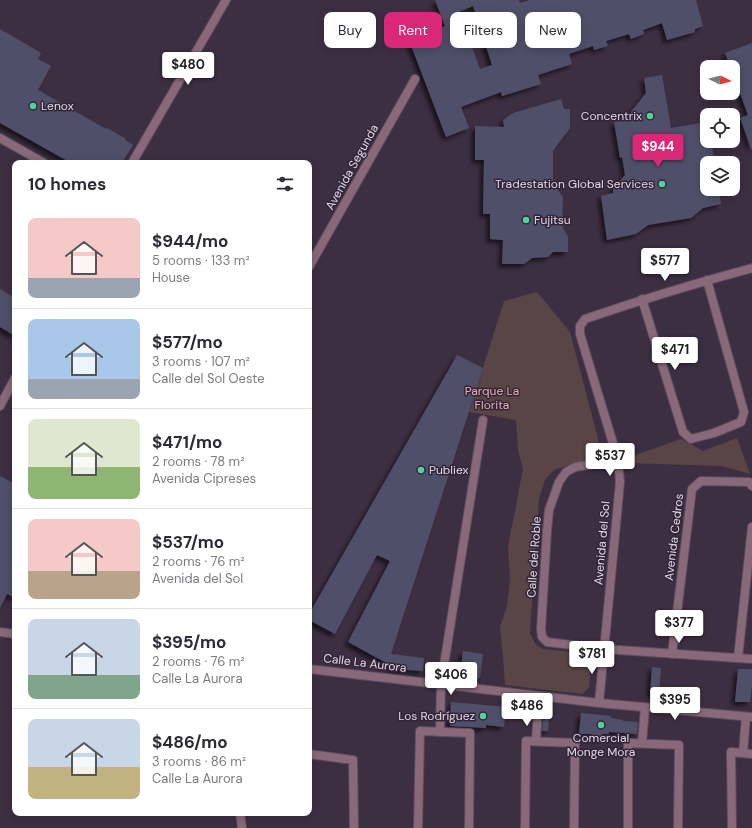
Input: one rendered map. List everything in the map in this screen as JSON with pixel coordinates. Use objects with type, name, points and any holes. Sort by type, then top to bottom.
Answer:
[{"type":"street","points":[[134,160],[226,0]]},
{"type":"street","name":"Avenida Segunda","points":[[312,262],[415,79]]},
{"type":"street","points":[[0,138],[39,160]]},
{"type":"street","points":[[707,280],[744,412],[741,422],[714,433],[691,439],[683,432],[642,299],[707,280],[752,268]]},
{"type":"street","name":"Avenida del Sol","points":[[599,703],[620,482],[618,460],[580,334],[580,326],[585,319],[642,299]]},
{"type":"street","points":[[0,406],[12,384]]},
{"type":"street","points":[[440,732],[441,684],[483,420]]},
{"type":"street","name":"Calle del Roble","points":[[618,460],[575,467],[566,472],[559,482],[549,510],[541,629],[542,637],[547,642],[604,649],[752,659]]},
{"type":"street","name":"Avenida Cedros","points":[[672,654],[692,489],[701,481],[748,482],[752,486]]},
{"type":"street","points":[[738,658],[752,527]]},
{"type":"street","points":[[0,632],[12,634]]},
{"type":"street","name":"Calle La Aurora","points":[[312,669],[644,708],[749,717]]},
{"type":"street","points":[[536,741],[539,696]]},
{"type":"street","points":[[642,743],[644,708]]},
{"type":"street","points":[[743,753],[749,717]]},
{"type":"street","points":[[418,828],[420,731],[470,733],[469,828]]},
{"type":"street","points":[[525,828],[526,741],[575,743],[574,828]]},
{"type":"street","points":[[628,828],[628,743],[679,745],[678,828]]},
{"type":"street","points":[[732,828],[731,752],[752,754]]},
{"type":"street","points":[[312,754],[353,760],[354,828]]},
{"type":"street","points":[[240,816],[242,828]]},
{"type":"green space","name":"Parque La Florita","points":[[537,292],[570,332],[601,450],[600,455],[594,459],[555,469],[545,480],[539,499],[530,633],[536,645],[543,649],[585,653],[589,657],[591,662],[589,687],[582,694],[505,685],[500,627],[507,606],[510,579],[508,549],[523,469],[518,450],[516,420],[469,412],[504,301]]},
{"type":"green space","points":[[737,438],[750,474],[721,466],[628,463],[627,458],[681,439],[703,451]]},
{"type":"building","points":[[435,0],[519,0],[520,3],[530,0],[696,0],[703,26],[695,29],[695,32],[667,40],[662,23],[643,30],[644,34],[631,39],[629,34],[606,41],[608,46],[594,50],[593,46],[569,54],[572,64],[538,75],[541,84],[502,96],[501,92],[461,107],[469,128],[446,137],[412,48],[442,48],[442,27],[445,26],[442,18],[442,12],[440,12]]},
{"type":"building","name":"Lenox","points":[[0,29],[41,53],[38,59],[51,66],[38,90],[126,139],[125,140],[133,145],[124,160],[66,160],[0,123]]},
{"type":"building","points":[[752,43],[752,149],[740,118],[748,115],[740,93],[740,60],[728,60],[725,53]]},
{"type":"building","name":"Tradestation Global Services","points":[[662,75],[671,128],[700,123],[700,148],[712,148],[714,156],[700,156],[700,196],[720,196],[721,204],[703,208],[691,218],[648,225],[636,234],[607,240],[601,196],[613,193],[613,189],[625,175],[622,157],[620,158],[614,122],[631,119],[630,113],[646,93],[644,78]]},
{"type":"building","points":[[561,99],[564,109],[570,109],[570,128],[553,151],[553,184],[563,197],[562,226],[568,237],[568,252],[553,252],[548,257],[532,258],[524,264],[502,264],[503,240],[490,239],[490,214],[483,214],[484,160],[475,160],[475,126],[504,127],[503,120],[513,113]]},
{"type":"building","points":[[0,289],[12,296],[12,334],[0,327]]},
{"type":"building","name":"Publiex","points":[[457,355],[483,368],[391,654],[424,658],[423,671],[391,669],[392,666],[348,642],[390,561],[377,555],[335,634],[312,622],[312,609]]},
{"type":"building","points":[[0,476],[12,482],[12,596],[7,594],[0,608]]},
{"type":"building","points":[[463,651],[483,654],[480,678],[460,676]]},
{"type":"building","points":[[652,667],[661,668],[659,695],[650,694]]},
{"type":"building","points":[[738,669],[752,669],[750,702],[735,702]]},
{"type":"building","points":[[451,702],[506,707],[504,727],[486,725],[486,728],[450,726]]},
{"type":"building","points":[[544,710],[550,711],[548,731],[542,731]]},
{"type":"building","points":[[581,713],[611,716],[611,718],[623,721],[638,722],[637,734],[609,732],[609,734],[602,734],[602,738],[590,737],[591,734],[579,734]]},
{"type":"place","name":"Lenox","points":[[33,106]]},
{"type":"place","name":"Concentrix","points":[[650,116]]},
{"type":"place","name":"Tradestation Global Services","points":[[662,184]]},
{"type":"place","name":"Fujitsu","points":[[526,220]]},
{"type":"place","name":"Publiex","points":[[421,470]]},
{"type":"place","name":"Los Rodríguez","points":[[483,716]]},
{"type":"place","name":"Comercial Monge Mora","points":[[601,725]]}]
